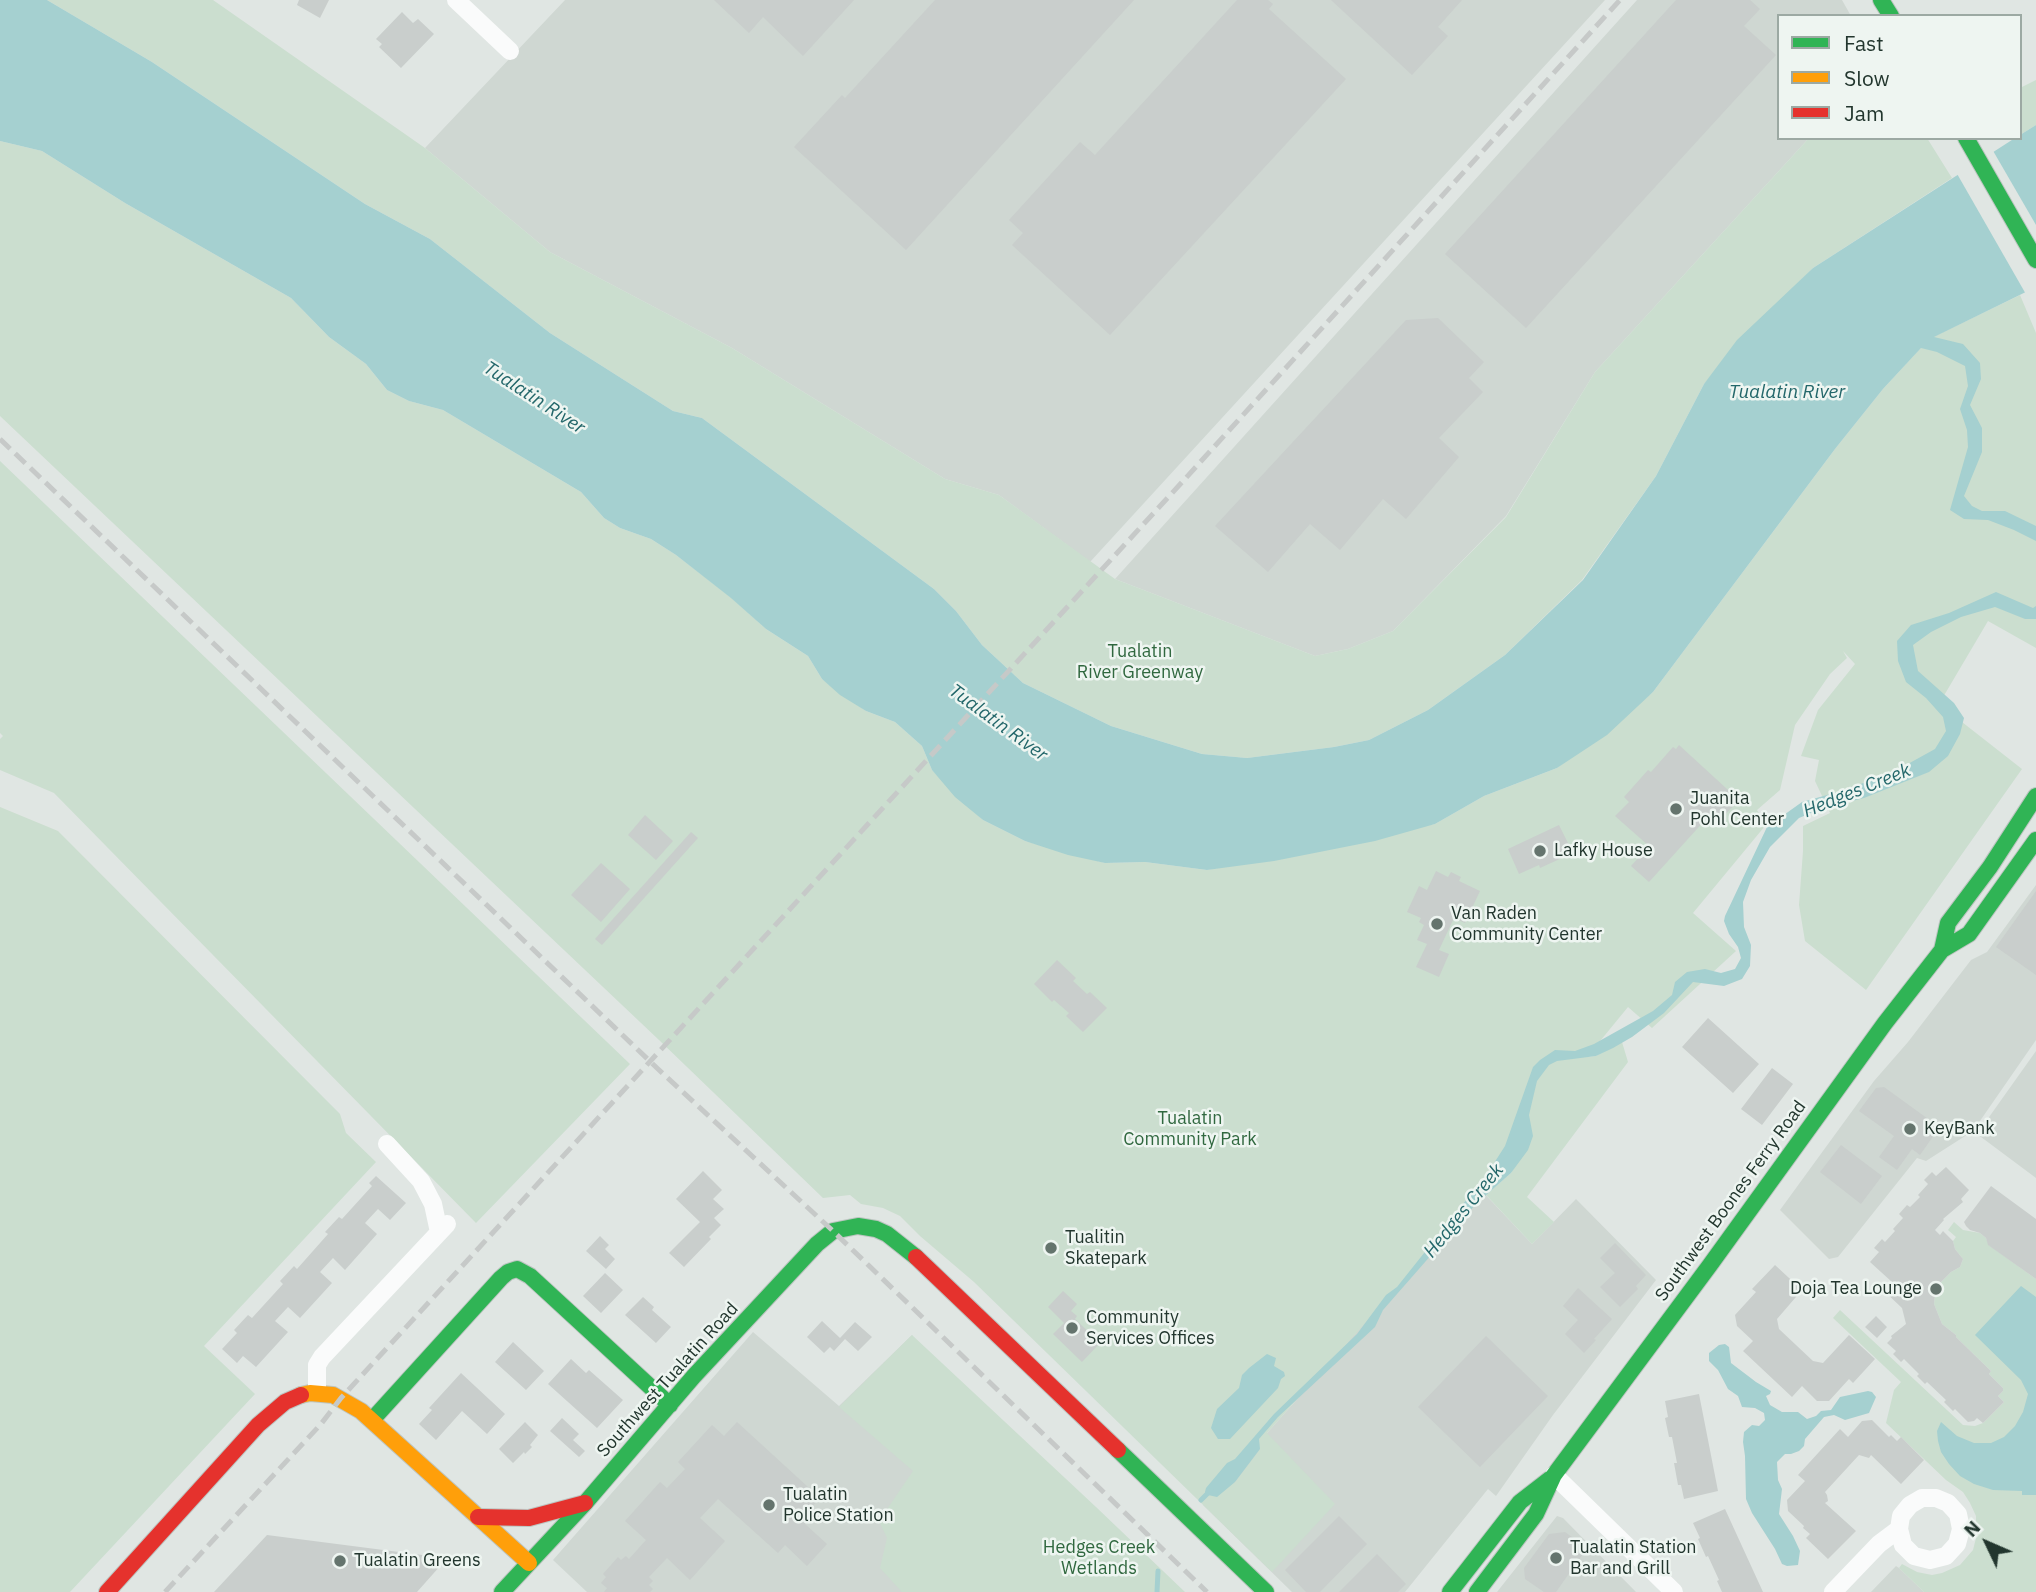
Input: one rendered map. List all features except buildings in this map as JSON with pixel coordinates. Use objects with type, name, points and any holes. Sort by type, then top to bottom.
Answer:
[{"type":"main road","points":[[1967,140],[2036,260]]},
{"type":"main road","name":"Southwest Boones Ferry Road","points":[[1942,950],[1948,923],[1990,867],[2036,796]]},
{"type":"main road","name":"Southwest Boones Ferry Road","points":[[1477,1592],[1536,1514],[1554,1475],[1885,1023],[1942,950],[1969,934],[2036,840]]},
{"type":"main road","name":"Southwest Tualatin Road","points":[[502,1592],[586,1502],[694,1376],[817,1244],[833,1231],[858,1226],[876,1229],[925,1264],[1266,1592]]},
{"type":"main road","points":[[372,1420],[501,1278],[517,1269],[530,1276],[670,1405]]},
{"type":"main road","points":[[107,1592],[274,1409],[298,1395],[317,1392],[341,1398],[372,1420],[529,1563]]},
{"type":"main road","name":"Southwest Boones Ferry Road","points":[[1450,1592],[1520,1502],[1554,1475]]},
{"type":"main road","points":[[478,1517],[529,1518],[586,1502]]},
{"type":"street","points":[[456,0],[510,51]]},
{"type":"street","points":[[317,1392],[317,1365],[321,1357],[443,1228],[421,1181],[387,1144]]},
{"type":"street","points":[[1554,1475],[1674,1592]]},
{"type":"street","points":[[1833,1592],[1879,1544],[1899,1530]]},
{"type":"shaded area","points":[[565,0],[1605,0],[1090,562],[999,495],[945,479],[732,348],[550,252],[425,148]]},
{"type":"shaded area","points":[[1637,0],[1842,0],[1850,14],[1777,14],[1777,140],[1807,140],[1595,372],[1506,516],[1393,631],[1348,649],[1315,656],[1115,579]]},
{"type":"shaded area","points":[[2036,885],[2036,1040],[1973,1131],[1926,1161],[1917,1158],[1838,1257],[1829,1259],[1780,1210],[1874,1081],[1908,1042],[1971,960],[1987,952]]},
{"type":"shaded area","points":[[2036,1051],[2036,1178],[1977,1134]]},
{"type":"shaded area","points":[[1480,1189],[1532,1244],[1576,1199],[1656,1280],[1553,1415],[1496,1496],[1488,1489],[1405,1592],[1292,1592],[1203,1505]]},
{"type":"shaded area","points":[[753,1332],[839,1406],[912,1335],[1027,1592],[587,1592],[553,1560]]},
{"type":"shaded area","points":[[1557,1516],[1563,1518],[1636,1592],[1497,1592]]},
{"type":"shaded area","points":[[1896,1566],[1899,1568],[1924,1592],[1871,1592]]},
{"type":"green space","name":"Tualatin River Greenway","points":[[47,0],[213,0],[425,148],[550,252],[732,348],[945,479],[999,495],[1115,579],[1315,656],[1348,649],[1393,631],[1506,517],[1595,372],[1807,140],[1928,140],[1952,178],[1813,268],[1704,384],[1656,476],[1582,580],[1505,655],[1428,710],[1369,740],[1247,758],[1202,754],[1111,726],[1023,683],[982,645],[956,611],[934,589],[702,418],[673,411],[550,333],[430,239],[365,204],[152,62]]},
{"type":"green space","points":[[2036,80],[2036,125],[2022,134],[2022,87]]},
{"type":"green space","name":"Tualatin Community Park","points":[[0,141],[42,151],[125,203],[291,298],[329,337],[366,364],[387,390],[409,401],[443,410],[581,492],[604,518],[620,528],[651,539],[676,555],[732,598],[766,629],[808,656],[822,679],[866,711],[895,722],[922,746],[932,770],[983,820],[1025,841],[1105,863],[1145,862],[1207,870],[1435,824],[1484,796],[1557,768],[1653,692],[1835,449],[1883,389],[1929,339],[2020,295],[2036,333],[2036,648],[1988,621],[1939,704],[2022,769],[1866,990],[1805,941],[1799,905],[1803,826],[1830,813],[1815,781],[1819,760],[1801,756],[1818,710],[1855,664],[1843,651],[1847,658],[1830,674],[1795,725],[1780,790],[1757,810],[1765,826],[1693,913],[1736,951],[1652,1028],[1628,1007],[1587,1057],[1596,1056],[1622,1042],[1628,1062],[1527,1197],[1554,1222],[1532,1244],[1486,1195],[1511,1173],[1532,1136],[1267,1433],[1335,1504],[1272,1572],[974,1282],[900,1216],[883,1208],[861,1204],[850,1195],[823,1198],[0,416]],"holes":[[[1260,1449],[1235,1482],[1211,1496]]]},
{"type":"green space","points":[[0,461],[630,1064],[476,1223],[54,793],[0,770],[0,739],[3,736],[0,733]]},
{"type":"green space","points":[[0,807],[58,831],[340,1114],[346,1133],[376,1162],[204,1346],[255,1394],[70,1592],[0,1592]]},
{"type":"green space","points":[[1954,1222],[1963,1230],[1980,1233],[1989,1245],[2036,1279],[2036,1592],[1924,1592],[1899,1568],[1902,1564],[1917,1572],[1932,1575],[1960,1565],[1973,1550],[1976,1516],[1963,1492],[1946,1480],[1886,1423],[1894,1390],[1901,1382],[1833,1318],[1840,1310],[1963,1425],[1975,1426],[1983,1423],[2004,1402],[1998,1396],[2003,1388],[1989,1374],[1991,1371],[1942,1324],[1934,1304],[1939,1284],[1960,1267],[1963,1259],[1955,1249],[1953,1241],[1956,1237],[1948,1230]]},
{"type":"green space","name":"Hedges Creek Wetlands","points":[[912,1335],[1185,1592],[902,1592],[880,1568],[887,1538],[879,1521],[913,1471],[839,1407]]},
{"type":"water","name":"Tualatin River","points":[[0,0],[47,0],[152,62],[365,204],[430,239],[550,333],[673,411],[702,418],[934,589],[956,611],[982,645],[1023,683],[1111,726],[1202,754],[1247,758],[1369,740],[1428,710],[1505,655],[1583,580],[1656,476],[1704,384],[1737,340],[1813,268],[2012,140],[2022,140],[2022,134],[2036,125],[2036,287],[1934,337],[1963,344],[1980,363],[1981,379],[1970,405],[1982,428],[1982,452],[1964,496],[1972,506],[1982,511],[2005,511],[2036,526],[2036,541],[1988,520],[1964,519],[1950,510],[1968,447],[1967,430],[1960,409],[1968,386],[1965,366],[1937,352],[1921,348],[1883,389],[1835,449],[1653,692],[1607,735],[1557,768],[1484,796],[1435,824],[1375,841],[1274,861],[1207,870],[1145,862],[1105,863],[1025,841],[983,820],[955,797],[932,770],[922,746],[895,722],[866,711],[840,695],[822,679],[808,656],[766,629],[676,555],[651,539],[620,528],[604,518],[581,492],[443,410],[409,401],[387,390],[366,364],[329,337],[291,298],[125,203],[42,151],[0,141]]},
{"type":"water","points":[[1996,592],[2033,608],[2036,606],[2036,619],[2025,619],[1995,607],[1961,617],[1931,632],[1913,645],[1918,671],[1954,703],[1964,718],[1960,734],[1948,756],[1929,772],[1864,798],[1821,809],[1799,818],[1770,847],[1751,880],[1743,902],[1744,927],[1751,945],[1750,966],[1742,979],[1724,986],[1693,982],[1664,1013],[1613,1048],[1596,1056],[1557,1061],[1549,1065],[1537,1081],[1529,1115],[1533,1136],[1528,1150],[1511,1173],[1475,1205],[1383,1310],[1375,1327],[1278,1417],[1259,1439],[1260,1449],[1235,1482],[1217,1497],[1208,1495],[1206,1488],[1227,1463],[1235,1459],[1274,1414],[1357,1334],[1487,1174],[1505,1146],[1533,1067],[1555,1050],[1575,1051],[1594,1044],[1653,1011],[1672,995],[1675,982],[1687,972],[1705,969],[1721,973],[1735,969],[1741,958],[1724,921],[1725,916],[1767,827],[1802,802],[1845,790],[1897,770],[1935,749],[1946,731],[1943,717],[1926,698],[1906,682],[1898,661],[1897,641],[1911,625],[1949,613]]},
{"type":"water","points":[[2021,1286],[2036,1297],[2036,1495],[2022,1495],[2022,1491],[1993,1490],[1960,1476],[1941,1452],[1937,1431],[1941,1422],[1957,1436],[1974,1443],[1991,1443],[2004,1437],[2015,1426],[2023,1412],[2028,1394],[2021,1380],[1975,1335]]},
{"type":"water","points":[[1725,1344],[1729,1347],[1731,1363],[1771,1391],[1766,1396],[1770,1405],[1782,1412],[1798,1412],[1807,1419],[1821,1411],[1831,1410],[1840,1397],[1868,1391],[1876,1397],[1869,1413],[1845,1420],[1834,1415],[1824,1417],[1805,1439],[1804,1446],[1799,1451],[1785,1454],[1777,1462],[1778,1480],[1782,1489],[1779,1514],[1800,1551],[1798,1565],[1782,1564],[1746,1499],[1744,1432],[1752,1425],[1759,1426],[1765,1420],[1764,1413],[1755,1408],[1742,1407],[1738,1396],[1728,1389],[1718,1370],[1709,1361],[1709,1353]]},
{"type":"water","points":[[1267,1354],[1276,1358],[1274,1366],[1284,1372],[1285,1376],[1278,1388],[1230,1439],[1218,1439],[1211,1428],[1217,1409],[1239,1388],[1242,1375]]},
{"type":"pier","points":[[1992,149],[2036,225],[2036,291],[2027,296],[1956,172]]},
{"type":"waterway","name":"Hedges Creek","points":[[1201,1500],[1211,1490]]},
{"type":"waterway","name":"Hedges Creek","points":[[1157,1592],[1158,1571]]},
{"type":"railway","points":[[165,1592],[1620,0]]},
{"type":"railway","points":[[0,439],[658,1069],[833,1231],[1207,1592]]},
{"type":"traffic: fast","points":[[1881,0],[1890,14]]},
{"type":"traffic: fast","points":[[1967,140],[2036,260]]},
{"type":"traffic: fast","points":[[1942,950],[1948,923],[1990,867],[2036,796]]},
{"type":"traffic: fast","points":[[1477,1592],[1536,1514],[1554,1475],[1885,1023],[1942,950],[1969,934],[2036,840]]},
{"type":"traffic: fast","points":[[502,1592],[586,1502],[694,1376],[817,1244],[833,1231],[858,1226],[876,1229],[887,1234],[916,1257]]},
{"type":"traffic: fast","points":[[372,1420],[501,1278],[517,1269],[530,1276],[670,1405]]},
{"type":"traffic: fast","points":[[1118,1450],[1266,1592]]},
{"type":"traffic: fast","points":[[1450,1592],[1520,1502],[1551,1478]]},
{"type":"traffic: slow","points":[[301,1395],[333,1395],[361,1411],[529,1563]]},
{"type":"traffic: jam","points":[[916,1257],[1118,1450]]},
{"type":"traffic: jam","points":[[107,1592],[258,1425],[285,1402],[301,1395]]},
{"type":"traffic: jam","points":[[478,1517],[529,1518],[585,1503]]},
{"type":"place","name":"Juanita Pohl Center","points":[[1676,809]]},
{"type":"place","name":"Lafky House","points":[[1540,851]]},
{"type":"place","name":"Van Raden Community Center","points":[[1437,924]]},
{"type":"place","name":"KeyBank","points":[[1910,1129]]},
{"type":"place","name":"Tualitin Skatepark","points":[[1051,1248]]},
{"type":"place","name":"Doja Tea Lounge","points":[[1936,1289]]},
{"type":"place","name":"Community Services Offices","points":[[1072,1328]]},
{"type":"place","name":"Tualatin Police Station","points":[[769,1505]]},
{"type":"place","name":"Tualatin Station Bar and Grill","points":[[1556,1558]]},
{"type":"place","name":"Tualatin Greens","points":[[340,1561]]}]
